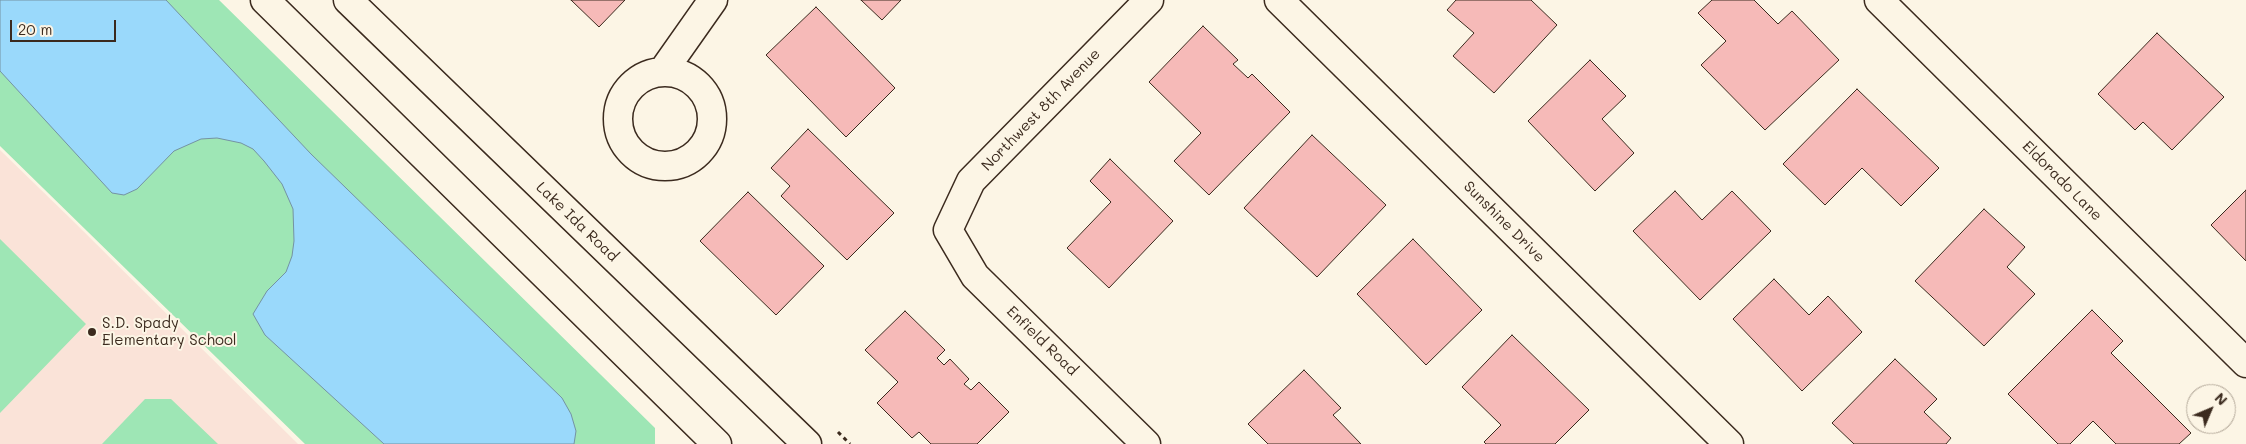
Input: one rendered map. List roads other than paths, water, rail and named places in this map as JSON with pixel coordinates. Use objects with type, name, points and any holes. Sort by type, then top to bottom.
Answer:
[{"type":"street","points":[[265,0],[717,444]]},
{"type":"street","name":"Lake Ida Road","points":[[348,0],[807,444]]},
{"type":"street","points":[[663,71],[713,0]]},
{"type":"street","name":"Northwest 8th Avenue","points":[[948,230],[971,180],[1149,0]]},
{"type":"street","name":"Sunshine Drive","points":[[1279,0],[1729,444]]},
{"type":"street","name":"Eldorado Lane","points":[[1878,0],[2246,363]]},
{"type":"street","name":"Enfield Road","points":[[948,230],[976,276],[1146,444]]},
{"type":"water","points":[[0,0],[166,0],[311,154],[562,398],[571,414],[576,431],[574,444],[384,444],[265,335],[253,314],[267,291],[286,272],[292,256],[294,241],[293,209],[282,184],[264,161],[253,149],[241,143],[217,138],[201,139],[174,151],[137,189],[124,195],[112,193],[0,71]]},
{"type":"place","name":"S.D. Spady Elementary School","points":[[92,332]]}]
